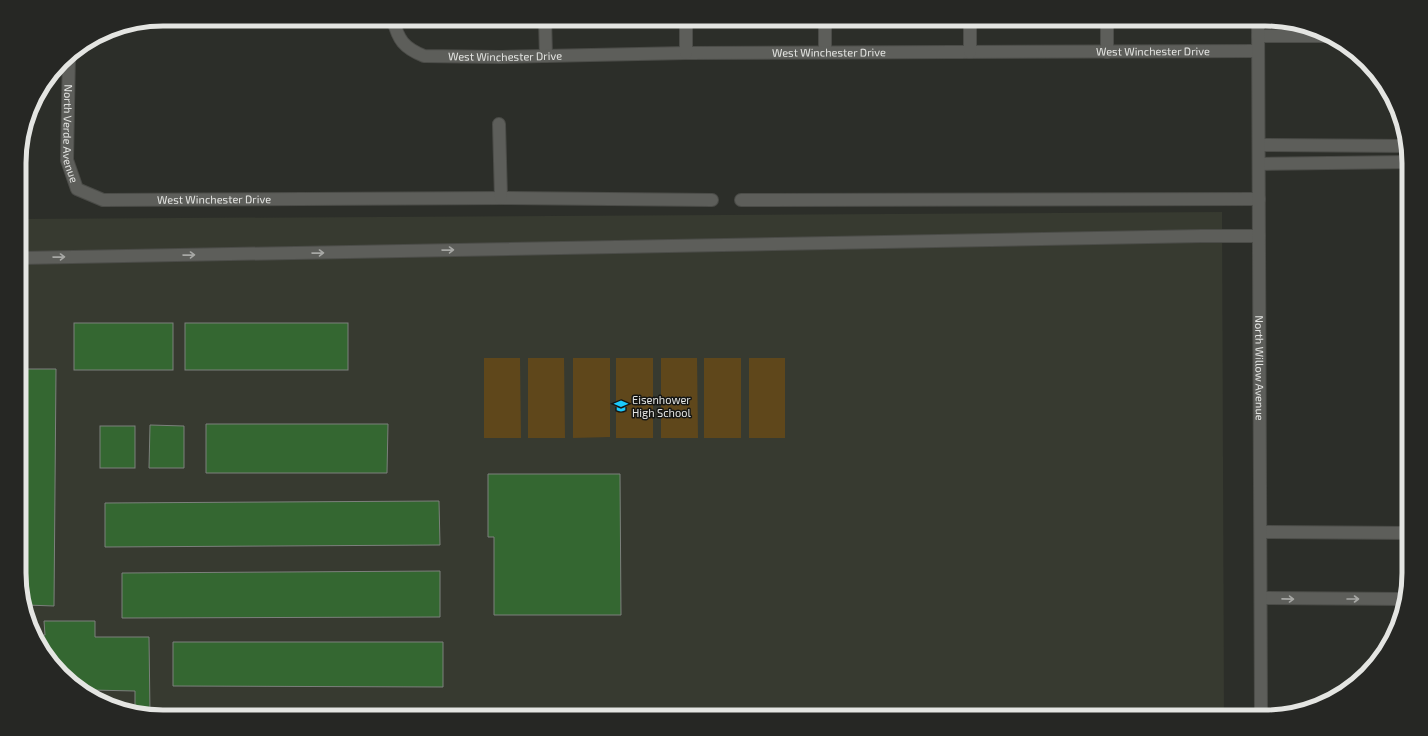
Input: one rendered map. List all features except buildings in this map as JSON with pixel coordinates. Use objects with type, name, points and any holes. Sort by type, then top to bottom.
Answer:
[{"type":"street","name":"West Winchester Drive","points":[[395,26],[396,32],[403,44],[412,52],[424,56],[546,56],[825,52],[1258,51]]},
{"type":"street","points":[[545,26],[546,56]]},
{"type":"street","points":[[686,26],[686,53]]},
{"type":"street","points":[[824,26],[825,52]]},
{"type":"street","points":[[970,26],[970,52]]},
{"type":"street","points":[[1107,26],[1107,52]]},
{"type":"street","name":"North Willow Avenue","points":[[1258,26],[1261,710]]},
{"type":"street","points":[[1258,36],[1316,36]]},
{"type":"street","name":"North Verde Avenue","points":[[69,64],[67,160],[77,189]]},
{"type":"street","points":[[499,124],[501,198]]},
{"type":"street","points":[[1259,145],[1401,146]]},
{"type":"street","points":[[1259,164],[1402,162]]},
{"type":"street","name":"West Winchester Drive","points":[[77,189],[103,200],[501,198],[712,200]]},
{"type":"street","points":[[741,200],[1259,199]]},
{"type":"street","points":[[26,258],[1259,236]]},
{"type":"street","points":[[1260,532],[1402,533]]},
{"type":"street","points":[[1261,598],[1399,599]]},
{"type":"shaded area","name":"Eisenhower High School","points":[[1222,212],[1224,710],[154,710],[119,703],[102,696],[87,687],[73,676],[54,656],[44,642],[36,626],[27,591],[26,219]]},
{"type":"shaded area","points":[[484,358],[520,358],[521,438],[484,438]]},
{"type":"shaded area","points":[[528,358],[564,358],[565,438],[528,438]]},
{"type":"shaded area","points":[[573,358],[610,358],[610,437],[573,438]]},
{"type":"shaded area","points":[[616,358],[653,358],[653,438],[616,438]]},
{"type":"shaded area","points":[[661,358],[697,358],[698,438],[661,438]]},
{"type":"shaded area","points":[[704,358],[741,358],[741,438],[704,438]]},
{"type":"shaded area","points":[[749,358],[785,358],[785,438],[749,438]]},
{"type":"place","name":"Eisenhower High School","points":[[621,406]]}]
